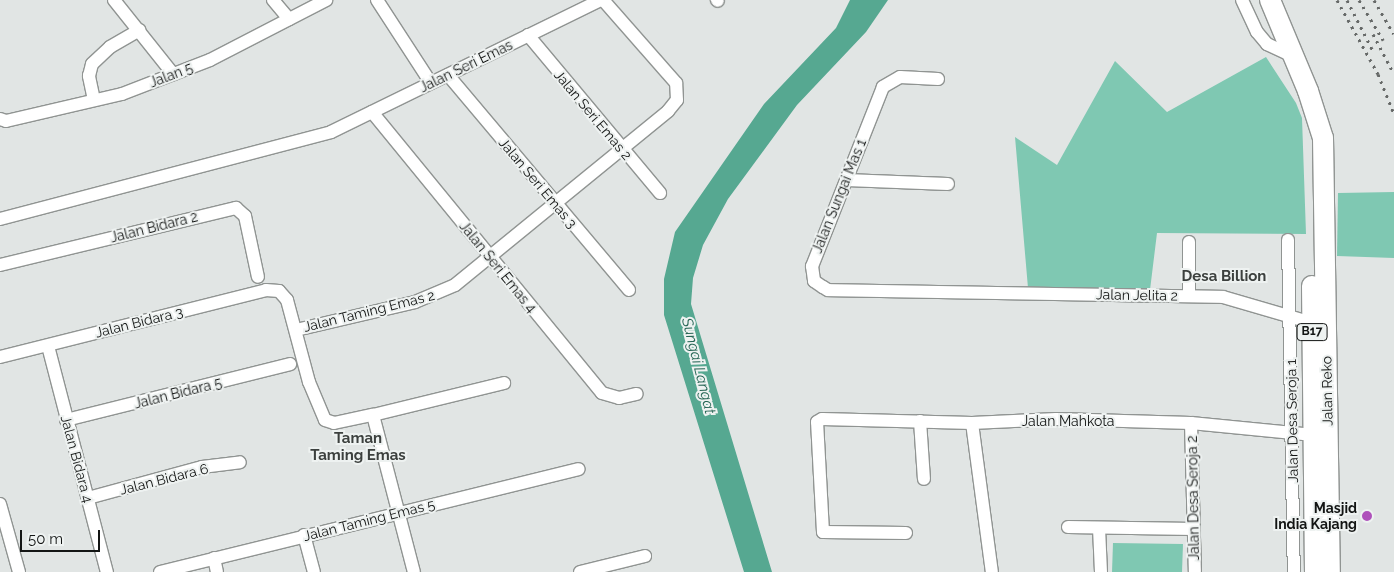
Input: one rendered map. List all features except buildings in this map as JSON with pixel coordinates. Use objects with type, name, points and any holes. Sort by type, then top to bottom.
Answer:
[{"type":"main road","name":"Jalan Reko","points":[[1270,0],[1308,91],[1320,125],[1324,153],[1330,572]]},
{"type":"main road","name":"Jalan Reko","points":[[1308,91],[1314,162],[1312,323],[1315,572]]},
{"type":"street","points":[[114,0],[173,74]]},
{"type":"street","points":[[273,0],[289,19]]},
{"type":"street","name":"Jalan 5","points":[[3,120],[122,94],[210,60],[326,0]]},
{"type":"street","points":[[377,0],[431,83]]},
{"type":"street","name":"Jalan Seri Emas","points":[[0,219],[297,143],[331,132],[602,0]]},
{"type":"street","name":"Jalan Taming Emas 2","points":[[296,330],[431,296],[455,285],[556,205],[668,111],[676,100],[676,83],[602,0]]},
{"type":"street","points":[[1242,0],[1257,32],[1267,44],[1293,56]]},
{"type":"street","points":[[94,100],[90,76],[92,64],[110,47],[139,30]]},
{"type":"street","name":"Jalan Seri Emas 2","points":[[528,35],[622,150],[660,193]]},
{"type":"street","name":"Jalan Seri Emas 3","points":[[448,75],[556,205],[630,290]]},
{"type":"street","name":"Jalan Sungai Mas 1","points":[[938,79],[900,77],[883,87],[812,266],[814,281],[828,290],[958,292]]},
{"type":"street","name":"Jalan Seri Emas 4","points":[[372,112],[602,393],[618,398],[637,394]]},
{"type":"street","points":[[846,180],[948,184]]},
{"type":"street","name":"Jalan Bidara 2","points":[[0,265],[236,208],[244,216],[258,277]]},
{"type":"street","name":"Jalan Desa Seroja 1","points":[[1288,240],[1294,572]]},
{"type":"street","points":[[1189,242],[1189,296]]},
{"type":"street","name":"Jalan Bidara 3","points":[[0,357],[266,290],[279,291],[288,300],[296,330]]},
{"type":"street","name":"Jalan Jelita 2","points":[[958,292],[1222,297],[1312,323]]},
{"type":"street","points":[[296,330],[309,382],[325,420],[334,423],[373,416],[504,383]]},
{"type":"street","name":"Jalan Bidara 4","points":[[48,346],[107,572]]},
{"type":"street","name":"Jalan Bidara 5","points":[[66,420],[290,364]]},
{"type":"street","points":[[373,416],[414,572]]},
{"type":"street","name":"Jalan Mahkota","points":[[906,533],[823,532],[815,427],[822,419],[972,423],[1056,419],[1191,423],[1313,435]]},
{"type":"street","points":[[920,422],[924,479]]},
{"type":"street","points":[[972,423],[992,572]]},
{"type":"street","name":"Jalan Desa Seroja 2","points":[[1191,423],[1195,572]]},
{"type":"street","name":"Jalan Bidara 6","points":[[88,498],[202,467],[240,462]]},
{"type":"street","name":"Jalan Taming Emas 5","points":[[160,572],[578,469]]},
{"type":"street","points":[[0,504],[19,572]]},
{"type":"street","points":[[1068,527],[1194,529]]},
{"type":"street","points":[[1099,528],[1101,572]]},
{"type":"street","points":[[304,535],[314,572]]},
{"type":"street","points":[[580,572],[645,556]]},
{"type":"street","points":[[214,558],[217,572]]},
{"type":"shaded area","points":[[1266,57],[1296,103],[1302,118],[1306,234],[1157,233],[1150,290],[1028,288],[1015,137],[1057,165],[1115,61],[1167,112]]},
{"type":"shaded area","points":[[1394,192],[1394,258],[1337,256],[1338,193]]},
{"type":"shaded area","points":[[1113,543],[1183,544],[1182,572],[1112,572]]},
{"type":"water","name":"Sungai Langat","points":[[850,0],[888,0],[866,32],[797,105],[728,199],[703,245],[693,278],[691,304],[772,572],[744,572],[664,315],[664,279],[675,232],[764,104],[836,28]]},
{"type":"railway","points":[[1337,0],[1378,74],[1394,114]]},
{"type":"railway","points":[[1347,0],[1373,51]]},
{"type":"railway","points":[[1359,0],[1383,40]]},
{"type":"railway","points":[[1374,0],[1394,34]]},
{"type":"railway","points":[[1373,34],[1394,74]]},
{"type":"place","name":"Masjid India Kajang","points":[[1367,516]]},
{"type":"district","name":"Desa Billion","points":[[1224,277]]},
{"type":"district","name":"Taman Taming Emas","points":[[358,446]]}]
